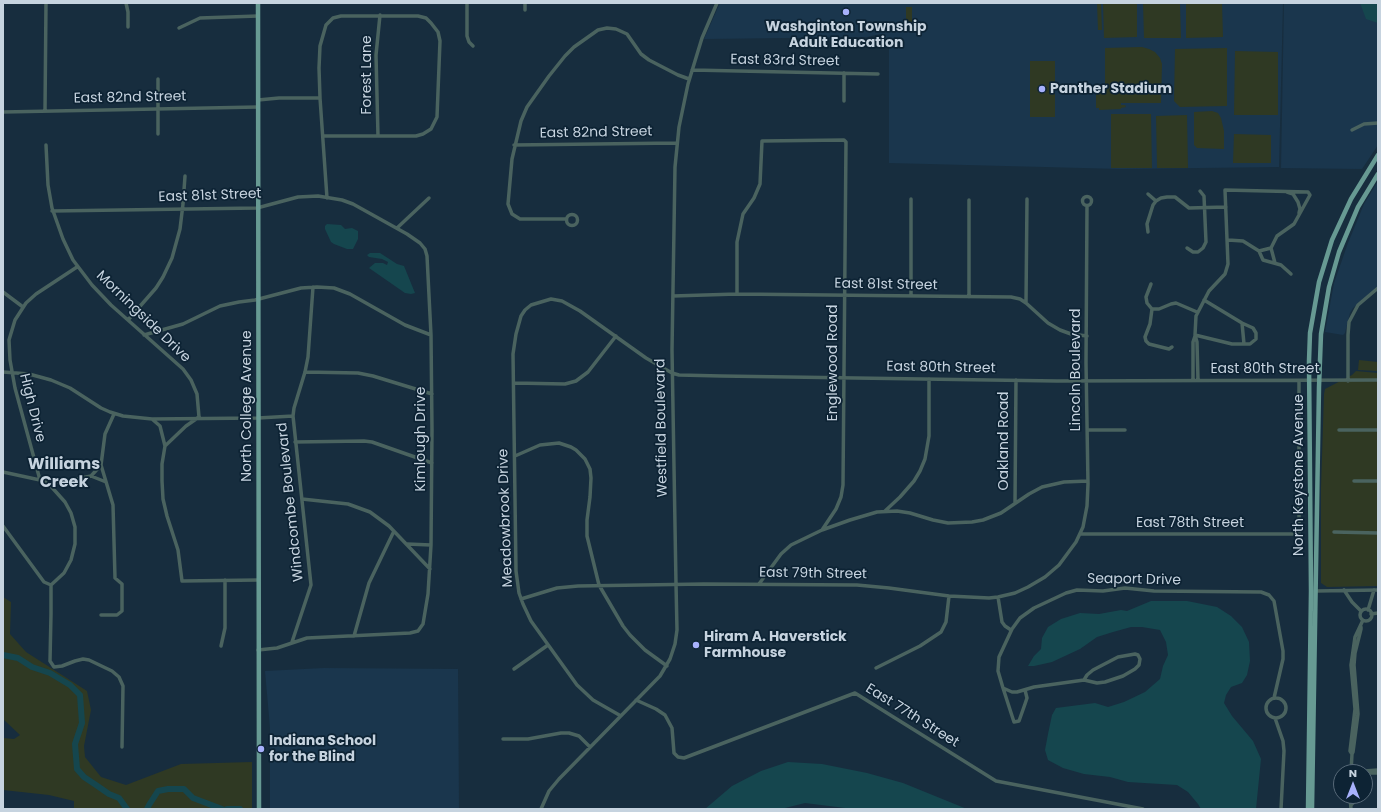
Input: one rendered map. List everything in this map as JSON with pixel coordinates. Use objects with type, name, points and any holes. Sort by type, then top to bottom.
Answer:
[{"type":"main road","name":"North College Avenue","points":[[258,3],[257,208],[259,809]]},
{"type":"main road","name":"North Keystone Avenue","points":[[1308,809],[1311,591],[1309,361],[1311,326],[1324,263],[1332,240],[1348,204],[1378,155]]},
{"type":"main road","name":"North Keystone Avenue","points":[[1312,809],[1319,381],[1322,321],[1333,272],[1348,229],[1364,197],[1378,174]]},
{"type":"street","points":[[45,111],[46,3]]},
{"type":"street","points":[[126,3],[128,27]]},
{"type":"street","points":[[467,3],[467,36],[469,42],[473,46]]},
{"type":"street","points":[[525,3],[525,10]]},
{"type":"street","name":"Westfield Boulevard","points":[[541,809],[546,797],[555,783],[660,676],[667,666],[676,641],[672,373],[675,172],[677,143],[689,79],[702,38],[717,3]]},
{"type":"street","name":"Forest Lane","points":[[378,136],[376,54],[380,15]]},
{"type":"street","points":[[179,28],[200,18],[258,16]]},
{"type":"street","points":[[323,136],[416,136],[429,131],[434,125],[437,117],[440,50],[438,34],[432,23],[427,19],[418,16],[341,16],[330,20],[324,28],[320,49],[319,68],[320,98],[327,198]]},
{"type":"street","points":[[566,219],[519,219],[513,215],[509,209],[508,202],[509,177],[514,145],[519,127],[527,106],[549,76],[574,48],[602,29],[612,28],[625,32],[645,58],[689,79]]},
{"type":"street","name":"East 83rd Street","points":[[692,70],[878,74]]},
{"type":"street","points":[[844,73],[844,101]]},
{"type":"street","points":[[158,79],[158,134]]},
{"type":"street","points":[[258,100],[278,98],[320,98]]},
{"type":"street","name":"East 82nd Street","points":[[3,112],[258,107]]},
{"type":"street","points":[[1352,130],[1365,124],[1378,123]]},
{"type":"street","name":"Englewood Road","points":[[737,294],[737,245],[743,213],[754,198],[760,184],[762,141],[844,140],[846,142],[842,491],[836,510],[822,530]]},
{"type":"street","name":"East 82nd Street","points":[[514,145],[677,143]]},
{"type":"street","name":"Morningside Drive","points":[[46,145],[48,185],[52,211],[63,239],[77,267],[98,292],[179,365],[189,377],[198,398],[199,418]]},
{"type":"street","points":[[128,320],[153,292],[168,268],[176,245],[185,176]]},
{"type":"street","points":[[1198,380],[1195,318],[1209,291],[1222,278],[1227,270],[1228,263],[1225,190],[1284,190],[1309,192],[1310,195],[1294,224],[1277,236],[1271,248],[1275,263]]},
{"type":"street","points":[[1284,190],[1293,194],[1298,202],[1300,209],[1299,216]]},
{"type":"street","points":[[1187,248],[1196,252],[1201,250],[1205,245],[1204,195],[1200,191]]},
{"type":"street","points":[[1148,194],[1156,201]]},
{"type":"street","name":"East 81st Street","points":[[52,211],[257,208],[303,196],[327,198],[348,202],[397,228],[420,243],[425,249]]},
{"type":"street","points":[[1148,232],[1147,224],[1156,201],[1161,198],[1171,197],[1177,199],[1189,208],[1226,207]]},
{"type":"street","points":[[397,228],[429,198]]},
{"type":"street","points":[[911,199],[911,296]]},
{"type":"street","points":[[1026,303],[1027,199]]},
{"type":"street","points":[[969,200],[969,297]]},
{"type":"street","name":"Lincoln Boulevard","points":[[1080,534],[1084,524],[1087,506],[1088,481],[1087,206]]},
{"type":"street","points":[[1228,240],[1241,240],[1259,251],[1263,260],[1280,265],[1291,274]]},
{"type":"street","points":[[1259,251],[1271,248]]},
{"type":"street","name":"Kimlough Drive","points":[[354,636],[410,633],[420,629],[424,622],[427,606],[431,545],[432,394],[431,335],[427,256],[425,249]]},
{"type":"street","name":"High Drive","points":[[40,480],[16,393],[9,352],[10,337],[15,320],[23,307],[36,294],[77,267]]},
{"type":"street","points":[[1151,284],[1146,297],[1147,302],[1152,309],[1146,341],[1149,344],[1169,349],[1172,347]]},
{"type":"street","points":[[144,335],[183,324],[220,306],[258,299],[301,288],[313,287],[325,287],[342,291],[405,325],[431,335]]},
{"type":"street","name":"Windcombe Boulevard","points":[[292,642],[311,585],[293,416],[295,404],[305,372],[309,350],[313,287]]},
{"type":"street","points":[[1348,381],[1348,335],[1351,318],[1360,303],[1378,288]]},
{"type":"street","points":[[3,292],[23,307]]},
{"type":"street","name":"East 81st Street","points":[[673,296],[737,294],[1011,297],[1026,303],[1048,323],[1060,330],[1071,334],[1087,336]]},
{"type":"street","name":"East 80th Street","points":[[527,307],[547,300],[559,300],[580,312],[642,355],[672,373],[679,375],[1087,381],[1378,380]]},
{"type":"street","points":[[1195,334],[1226,344],[1244,344],[1253,342],[1256,336],[1255,330],[1204,300]]},
{"type":"street","points":[[1152,309],[1159,309],[1176,303],[1197,312]]},
{"type":"street","name":"Meadowbrook Drive","points":[[527,307],[521,316],[515,339],[513,358],[516,574],[521,599],[531,621],[573,680],[583,691],[597,702],[621,716]]},
{"type":"street","points":[[1242,323],[1244,344]]},
{"type":"street","points":[[1193,380],[1193,342],[1195,334]]},
{"type":"street","points":[[514,383],[565,384],[576,381],[588,372],[616,336]]},
{"type":"street","points":[[3,372],[36,375],[58,382],[101,408],[114,414],[137,418],[258,418],[293,416]]},
{"type":"street","points":[[305,372],[366,374],[432,394]]},
{"type":"street","points":[[884,512],[914,481],[925,459],[929,436],[929,379]]},
{"type":"street","name":"Oakland Road","points":[[1015,503],[1016,380]]},
{"type":"street","name":"North Keystone Avenue","points":[[1299,381],[1299,534]]},
{"type":"street","points":[[101,615],[117,615],[122,611],[122,584],[115,578],[114,510],[101,465],[105,434],[114,414]]},
{"type":"street","points":[[152,418],[160,426],[165,446],[162,467],[163,497],[167,516],[179,553],[182,581],[258,580]]},
{"type":"street","points":[[165,446],[186,426],[199,418]]},
{"type":"street","points":[[1088,430],[1125,430]]},
{"type":"street","points":[[1339,430],[1378,430]]},
{"type":"street","points":[[295,442],[372,442],[432,463]]},
{"type":"street","points":[[515,456],[540,445],[559,444],[571,447],[579,452],[585,459],[590,469],[591,478],[587,536],[599,585],[623,626],[630,635],[645,650],[667,666]]},
{"type":"street","points":[[3,472],[48,483],[91,476],[101,465]]},
{"type":"street","points":[[91,476],[106,482]]},
{"type":"street","points":[[759,584],[784,551],[794,543],[822,530],[858,518],[884,512],[902,511],[936,521],[951,523],[976,522],[994,516],[1032,492],[1049,485],[1064,482],[1088,481]]},
{"type":"street","points":[[1354,481],[1378,482]]},
{"type":"street","points":[[48,483],[69,509],[76,536],[74,551],[69,565],[61,576],[51,585],[50,661],[54,667],[83,659],[89,660],[112,671],[119,677],[123,686],[122,747]]},
{"type":"street","points":[[302,499],[345,504],[359,507],[370,512],[381,519],[394,531],[430,569]]},
{"type":"street","points":[[3,526],[44,582],[51,585]]},
{"type":"street","points":[[258,650],[277,648],[307,638],[354,636],[369,583],[394,531]]},
{"type":"street","points":[[1334,532],[1378,533]]},
{"type":"street","name":"East 79th Street","points":[[521,599],[557,588],[599,585],[676,584],[856,585],[949,596],[998,598],[1021,590],[1045,577],[1059,565],[1068,554],[1080,534]]},
{"type":"street","name":"East 78th Street","points":[[1080,534],[1299,534]]},
{"type":"street","points":[[407,544],[431,545]]},
{"type":"street","points":[[221,646],[225,628],[225,580]]},
{"type":"street","name":"Seaport Drive","points":[[1025,690],[1026,701],[1019,721],[1014,722],[998,671],[998,657],[1011,630],[1027,612],[1066,594],[1077,590],[1103,591],[1125,588],[1154,591],[1261,592],[1270,596],[1274,603],[1283,654],[1274,698]]},
{"type":"street","points":[[1344,590],[1352,602],[1361,611]]},
{"type":"street","points":[[1316,591],[1376,590],[1368,610]]},
{"type":"street","points":[[876,668],[920,646],[941,632],[946,622],[949,596]]},
{"type":"street","points":[[998,598],[1002,622],[1011,630]]},
{"type":"street","points":[[1361,611],[1368,610]]},
{"type":"street","points":[[1368,610],[1371,614]]},
{"type":"street","points":[[1361,611],[1360,617],[1363,620]]},
{"type":"street","points":[[1371,614],[1378,613]]},
{"type":"street","points":[[1363,620],[1366,621],[1370,619],[1371,614]]},
{"type":"street","points":[[1351,764],[1358,714],[1354,665],[1355,653],[1361,629],[1360,627],[1363,620]]},
{"type":"street","points":[[514,669],[548,645]]},
{"type":"street","points":[[1003,688],[1014,692],[1034,687],[1084,680],[1102,683],[1122,676],[1138,667],[1140,659],[1135,654],[1118,657],[1093,670],[1084,680]]},
{"type":"street","name":"East 77th Street","points":[[636,700],[665,715],[672,728],[674,753],[678,757],[684,758],[855,694],[996,781],[1144,809]]},
{"type":"street","points":[[1274,698],[1283,701],[1286,708],[1282,716],[1275,718],[1269,715],[1266,708],[1269,701],[1274,698]]},
{"type":"street","points":[[1275,718],[1283,741],[1284,751],[1281,809]]},
{"type":"street","points":[[503,739],[528,739],[569,732],[579,736],[590,747]]},
{"type":"shaded area","points":[[720,3],[1283,3],[1279,167],[1121,169],[889,163],[889,43],[880,34],[867,37],[704,39]]},
{"type":"shaded area","points":[[1097,3],[1101,3],[1102,30],[1098,30]]},
{"type":"shaded area","points":[[1103,3],[1137,3],[1137,37],[1104,38]]},
{"type":"shaded area","points":[[1143,3],[1180,3],[1181,38],[1144,38]]},
{"type":"shaded area","points":[[1186,3],[1222,3],[1223,37],[1186,38]]},
{"type":"shaded area","points":[[1284,3],[1378,3],[1378,145],[1362,169],[1281,168]]},
{"type":"shaded area","points":[[1360,3],[1378,3],[1378,23],[1366,19]]},
{"type":"shaded area","points":[[906,7],[912,7],[912,26],[906,26]]},
{"type":"shaded area","points":[[1142,47],[1155,52],[1160,58],[1162,64],[1161,103],[1121,103],[1121,105],[1125,105],[1126,107],[1121,109],[1099,110],[1099,108],[1096,108],[1096,87],[1105,87],[1105,48]]},
{"type":"shaded area","points":[[1227,48],[1227,106],[1180,107],[1174,101],[1175,49]]},
{"type":"shaded area","points":[[1235,51],[1278,52],[1278,115],[1234,115]]},
{"type":"shaded area","name":"Panther Stadium","points":[[1030,61],[1055,61],[1055,117],[1030,117]]},
{"type":"shaded area","points":[[1212,111],[1218,113],[1221,118],[1224,131],[1224,149],[1197,148],[1194,145],[1194,112]]},
{"type":"shaded area","points":[[1111,114],[1151,114],[1152,168],[1111,168]]},
{"type":"shaded area","points":[[1187,115],[1188,168],[1157,168],[1156,116]]},
{"type":"shaded area","points":[[1234,134],[1271,135],[1271,163],[1233,163]]},
{"type":"shaded area","points":[[1378,181],[1378,287],[1353,308],[1343,335],[1325,332],[1334,283],[1348,243],[1364,204]]},
{"type":"shaded area","points":[[327,224],[341,225],[345,229],[352,228],[358,231],[358,239],[353,249],[347,249],[331,242],[325,229]]},
{"type":"shaded area","points":[[370,253],[380,253],[397,264],[404,266],[415,293],[405,293],[369,268],[375,263],[383,263],[387,265],[388,262],[382,259],[369,257],[367,255]]},
{"type":"shaded area","points":[[1359,360],[1378,362],[1378,371],[1358,370]]},
{"type":"shaded area","points":[[1356,371],[1378,373],[1378,586],[1327,587],[1321,583],[1321,487],[1324,394],[1325,389],[1352,375]]},
{"type":"shaded area","points":[[3,597],[11,602],[10,634],[26,652],[87,691],[91,710],[84,746],[85,757],[101,777],[126,785],[181,764],[252,762],[252,809],[74,809],[74,801],[49,795],[3,790],[3,738],[14,739],[20,735],[3,719]]},
{"type":"shaded area","points":[[1151,601],[1187,601],[1217,607],[1231,616],[1242,627],[1249,642],[1250,661],[1247,675],[1242,683],[1231,687],[1226,695],[1224,703],[1232,716],[1253,741],[1261,759],[1256,809],[1201,809],[1188,792],[1177,785],[1128,782],[1110,777],[1084,774],[1063,768],[1048,760],[1045,750],[1052,715],[1056,708],[1095,703],[1108,707],[1124,702],[1145,692],[1160,679],[1163,666],[1168,655],[1166,642],[1160,630],[1131,627],[1097,637],[1080,649],[1052,662],[1028,666],[1034,656],[1041,649],[1042,638],[1048,627],[1061,619],[1080,613],[1099,614],[1121,610],[1127,611]]},
{"type":"shaded area","points":[[324,668],[458,669],[459,809],[270,809],[270,728],[265,671]]},
{"type":"shaded area","points":[[788,762],[822,764],[867,773],[903,783],[967,809],[853,809],[805,803],[781,809],[705,809],[732,786],[761,771]]},
{"type":"waterway","name":"Williams Creek","points":[[3,655],[18,658],[32,667],[50,673],[70,685],[80,695],[82,723],[75,744],[77,769],[84,777],[109,794],[119,798],[127,809]]},
{"type":"waterway","name":"Williams Creek","points":[[147,809],[158,791],[168,789],[184,789],[193,798],[222,809]]},
{"type":"waterway","name":"Williams Creek","points":[[227,809],[240,809]]},
{"type":"place","name":"Washginton Township Adult Education","points":[[846,12]]},
{"type":"place","name":"Panther Stadium","points":[[1042,89]]},
{"type":"place","name":"Hiram A. Haverstick Farmhouse","points":[[696,645]]},
{"type":"place","name":"Indiana School for the Blind","points":[[261,749]]},
{"type":"district","name":"Williams Creek","points":[[64,474]]}]
